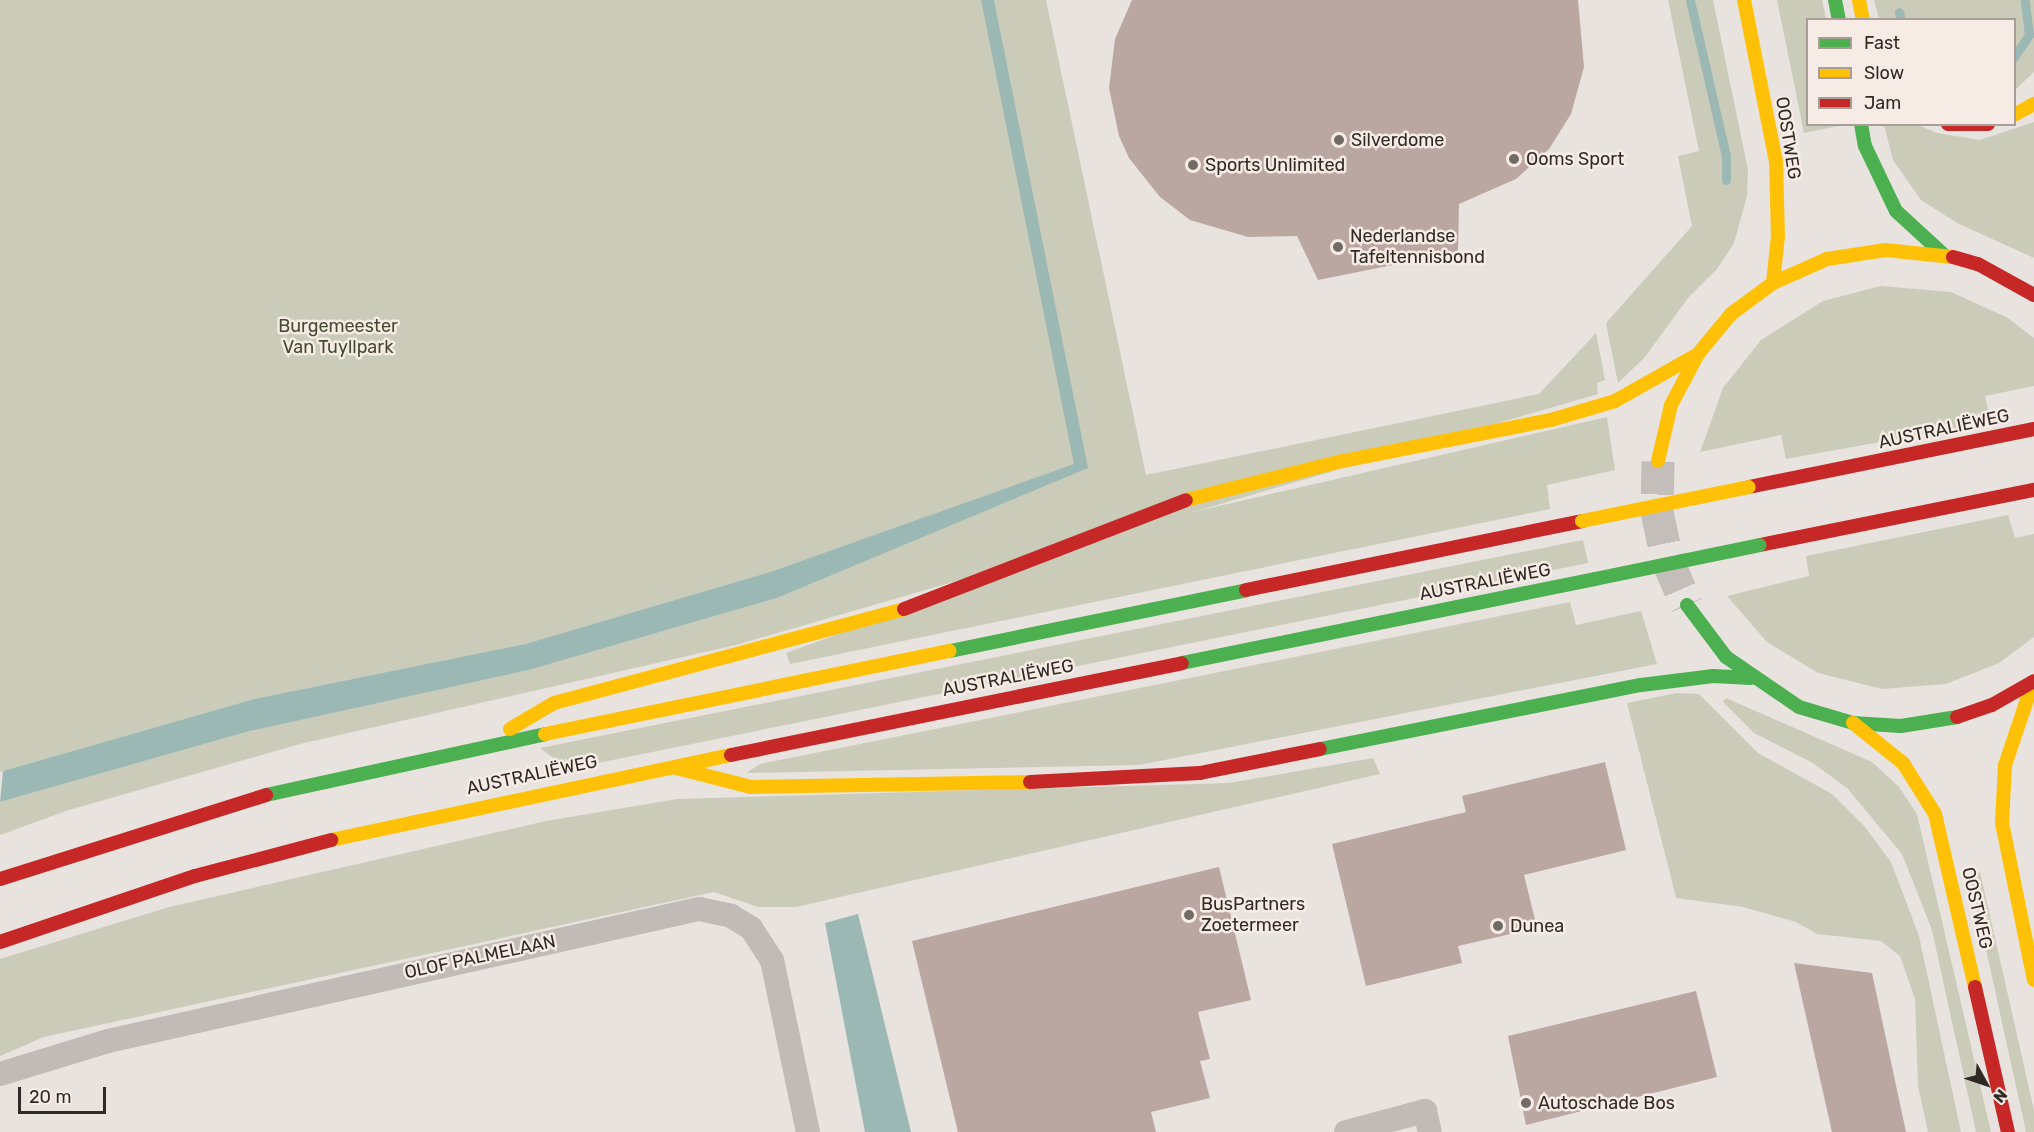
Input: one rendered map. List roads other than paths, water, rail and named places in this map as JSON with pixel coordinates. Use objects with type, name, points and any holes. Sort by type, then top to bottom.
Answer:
[{"type":"main road","name":"OOSTWEG","points":[[1744,0],[1776,161],[1773,283]]},
{"type":"main road","points":[[1835,0],[1839,18]]},
{"type":"main road","points":[[1859,0],[1863,18]]},
{"type":"main road","points":[[2016,114],[2034,104]]},
{"type":"main road","points":[[1861,126],[1865,146],[1896,211],[1943,254]]},
{"type":"main road","points":[[1658,461],[1671,405],[1698,354],[1731,314],[1773,283],[1827,259],[1885,250],[1943,254],[1978,264],[2034,295]]},
{"type":"main road","points":[[488,742],[554,702],[896,612],[1164,505],[1343,461],[1551,420],[1615,401],[1698,354]]},
{"type":"main road","name":"AUSTRALIËWEG","points":[[0,879],[303,783],[488,742],[2034,429]]},
{"type":"main road","name":"AUSTRALIËWEG","points":[[0,942],[195,876],[396,823],[666,765],[2034,489]]},
{"type":"main road","points":[[1687,605],[1719,649],[1751,678],[1799,707],[1853,723],[1901,726],[1947,720],[1992,705],[2034,681]]},
{"type":"main road","points":[[666,765],[751,787],[1081,781],[1200,773],[1641,685],[1713,676],[1751,678]]},
{"type":"main road","points":[[2034,681],[2005,765],[2002,823],[2034,980]]},
{"type":"main road","name":"OOSTWEG","points":[[1853,723],[1903,763],[1935,814],[2008,1132]]},
{"type":"street","name":"OLOF PALMELAAN","points":[[0,1074],[108,1041],[699,909],[731,916],[752,928],[772,960],[808,1132]]},
{"type":"street","points":[[1346,1132],[1425,1111],[1430,1132]]},
{"type":"water","points":[[981,0],[994,0],[1088,468],[777,598],[529,670],[250,731],[0,802],[3,771],[254,699],[525,644],[773,571],[1074,464]]},
{"type":"water","points":[[858,914],[911,1132],[865,1132],[825,923]]},
{"type":"waterway","points":[[1690,0],[1726,156],[1726,180]]},
{"type":"waterway","points":[[2016,54],[2029,35],[2025,0]]},
{"type":"waterway","points":[[1899,12],[1900,18]]},
{"type":"tunnel","points":[[1658,461],[1657,511],[1667,559],[1687,605]]},
{"type":"place","name":"Silverdome","points":[[1339,140]]},
{"type":"place","name":"Ooms Sport","points":[[1514,159]]},
{"type":"place","name":"Sports Unlimited","points":[[1193,165]]},
{"type":"place","name":"Nederlandse Tafeltennisbond","points":[[1338,247]]},
{"type":"place","name":"BusPartners Zoetermeer","points":[[1189,915]]},
{"type":"place","name":"Dunea","points":[[1498,926]]},
{"type":"place","name":"Autoschade Bos","points":[[1526,1103]]},
{"type":"park label","name":"Burgemeester Van Tuyllpark","points":[[338,337]]}]
